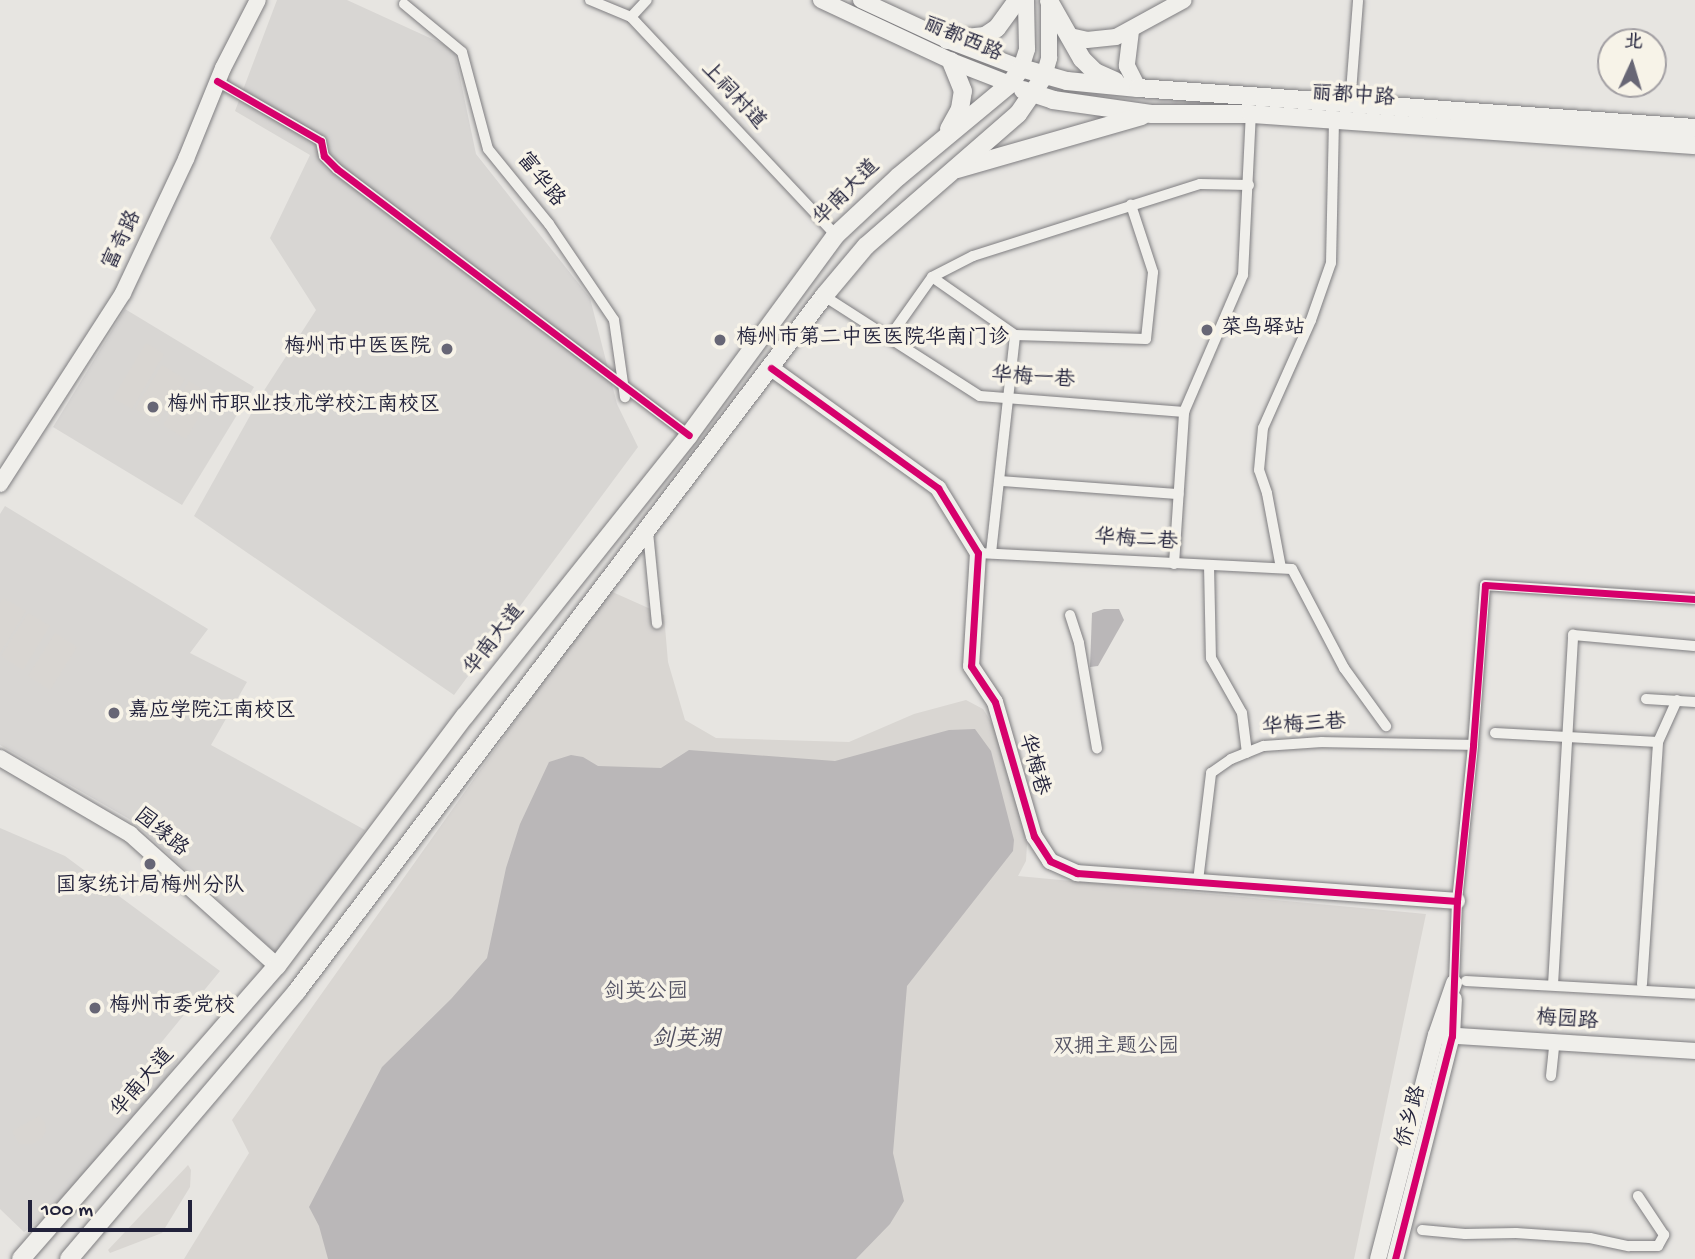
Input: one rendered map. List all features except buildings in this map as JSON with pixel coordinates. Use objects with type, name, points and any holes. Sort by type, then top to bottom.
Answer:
[{"type":"main road","points":[[947,40],[985,36],[997,28],[1017,0]]},
{"type":"main road","points":[[1049,0],[1082,59],[1095,72],[1139,88]]},
{"type":"main road","points":[[939,142],[954,121],[963,91],[951,61]]},
{"type":"main road","name":"丽都中路","points":[[1021,68],[1044,76],[1139,88],[1350,106],[1695,128]]},
{"type":"main road","name":"华南大道","points":[[20,1259],[278,966],[465,716],[689,435],[836,235],[939,142],[1010,84],[1021,68]]},
{"type":"main road","points":[[69,1259],[297,991],[648,532],[824,296],[866,246],[947,172],[1018,114],[1044,76]]},
{"type":"main road","name":"丽都中路","points":[[1010,84],[1052,100],[1151,114],[1251,114],[1695,145]]},
{"type":"main road","points":[[947,172],[1151,114]]},
{"type":"main road","points":[[643,493],[666,507]]},
{"type":"street","name":"富奇路","points":[[0,484],[123,293],[186,159],[217,81],[258,0]]},
{"type":"street","name":"上祠村道","points":[[590,0],[631,17],[836,235]]},
{"type":"street","points":[[631,17],[647,0]]},
{"type":"street","name":"丽都西路","points":[[821,0],[951,61],[1010,84]]},
{"type":"street","name":"丽都西路","points":[[861,0],[947,40],[1021,68]]},
{"type":"street","points":[[1021,68],[1027,49],[1026,0]]},
{"type":"street","points":[[1044,76],[1049,58],[1049,0]]},
{"type":"street","points":[[1070,36],[1101,40],[1131,31],[1184,0]]},
{"type":"street","points":[[1350,106],[1358,0]]},
{"type":"street","name":"富华路","points":[[404,4],[463,52],[488,149],[549,224],[614,320],[625,397]]},
{"type":"street","points":[[1131,31],[1127,66],[1139,88]]},
{"type":"street","points":[[217,81],[321,141],[324,156],[337,169],[689,435]]},
{"type":"street","points":[[1174,564],[1184,412],[1243,275],[1251,114]]},
{"type":"street","points":[[1334,120],[1331,263],[1311,320],[1263,428],[1259,470],[1287,569],[1344,668],[1386,726]]},
{"type":"street","points":[[891,335],[932,277],[973,256],[1200,184],[1248,185]]},
{"type":"street","points":[[932,277],[1015,335],[1146,339],[1153,272],[1131,205]]},
{"type":"street","name":"华梅一巷","points":[[824,296],[980,396],[1184,412]]},
{"type":"street","points":[[984,553],[1001,481],[1015,335]]},
{"type":"street","points":[[771,368],[938,488],[984,553]]},
{"type":"street","points":[[1001,481],[1179,494]]},
{"type":"street","points":[[648,532],[657,624]]},
{"type":"street","name":"华梅二巷","points":[[984,553],[1287,569]]},
{"type":"street","name":"华梅巷","points":[[984,553],[971,666],[995,702],[1034,836],[1049,861],[1077,873],[1457,901]]},
{"type":"street","points":[[1209,565],[1211,658],[1242,713],[1247,752]]},
{"type":"street","points":[[1695,599],[1485,585],[1474,745],[1457,901],[1460,982],[1695,994]]},
{"type":"street","points":[[1070,615],[1079,643],[1097,748]]},
{"type":"street","points":[[1553,985],[1573,635],[1695,646]]},
{"type":"street","points":[[1646,699],[1695,702]]},
{"type":"street","points":[[1643,984],[1658,742],[1677,700]]},
{"type":"street","points":[[1496,733],[1658,742]]},
{"type":"street","name":"华梅三巷","points":[[1198,881],[1211,773],[1247,752],[1264,746],[1322,742],[1474,745]]},
{"type":"street","name":"园缘路","points":[[0,758],[130,834],[278,966]]},
{"type":"street","name":"侨乡路","points":[[1378,1259],[1460,982]]},
{"type":"street","name":"侨乡路","points":[[1395,1259],[1444,1035]]},
{"type":"street","name":"梅园路","points":[[1444,1035],[1695,1051]]},
{"type":"street","points":[[1551,1076],[1554,1046]]},
{"type":"street","points":[[1422,1230],[1590,1238],[1629,1246],[1658,1246],[1664,1235],[1638,1196]]},
{"type":"shaded area","name":"梅州市中医医院","points":[[277,0],[347,0],[454,49],[476,154],[590,298],[617,404],[638,447],[454,695],[194,516],[265,389],[316,310],[270,238],[310,155],[235,111]]},
{"type":"shaded area","name":"梅州市职业技术学校江南校区","points":[[125,309],[254,387],[182,505],[53,427]]},
{"type":"shaded area","name":"嘉应学院江南校区","points":[[5,506],[208,629],[190,653],[247,682],[211,745],[365,830],[278,955],[131,820],[0,745],[0,514]]},
{"type":"shaded area","name":"梅州市委党校","points":[[0,828],[65,856],[220,971],[160,1044],[179,1059],[86,1188],[24,1232],[0,1209]]},
{"type":"green space","points":[[146,343],[164,354],[132,409],[113,398]]},
{"type":"green space","points":[[162,365],[185,379],[158,422],[135,409]]},
{"type":"green space","points":[[189,381],[212,395],[186,439],[163,425]]},
{"type":"green space","name":"剑英公园","points":[[608,590],[664,615],[668,662],[685,720],[716,738],[849,742],[914,714],[966,700],[983,709],[1003,741],[1027,844],[1026,861],[1018,876],[1426,914],[1354,1259],[184,1259],[249,1153],[232,1120]]},
{"type":"green space","points":[[3,598],[26,611],[0,653],[0,603]]},
{"type":"green space","points":[[28,613],[50,626],[23,670],[1,656]]},
{"type":"green space","points":[[55,633],[77,647],[50,690],[28,676]]},
{"type":"green space","points":[[39,1116],[45,1123],[46,1131],[42,1138],[33,1144],[19,1144],[12,1131]]},
{"type":"green space","points":[[188,1165],[191,1170],[190,1187],[162,1233],[110,1253],[108,1250]]},
{"type":"water","points":[[1104,609],[1119,609],[1124,620],[1098,666],[1090,667],[1092,613]]},
{"type":"water","name":"剑英湖","points":[[975,729],[991,751],[1014,840],[1013,851],[907,986],[893,1153],[904,1201],[890,1224],[856,1259],[328,1259],[319,1226],[309,1207],[382,1067],[451,999],[487,958],[506,868],[520,824],[549,762],[571,755],[583,757],[598,766],[661,768],[689,750],[835,761],[949,730]]},
{"type":"cycle path","points":[[217,81],[321,141],[324,156],[337,169],[689,435]]},
{"type":"cycle path","points":[[771,368],[938,488],[978,553],[971,666],[995,702],[1034,836],[1050,861],[1077,873],[1457,901]]},
{"type":"cycle path","points":[[1395,1259],[1452,1036],[1457,901],[1473,745],[1485,585],[1695,599]]},
{"type":"place","name":"菜鸟驿站","points":[[1207,330]]},
{"type":"place","name":"梅州市第二中医医院华南门诊","points":[[720,340]]},
{"type":"place","name":"梅州市中医医院","points":[[447,349]]},
{"type":"place","name":"梅州市职业技术学校江南校区","points":[[153,407]]},
{"type":"place","name":"嘉应学院江南校区","points":[[114,713]]},
{"type":"place","name":"国家统计局梅州分队","points":[[150,864]]},
{"type":"place","name":"梅州市委党校","points":[[95,1008]]},
{"type":"park label","name":"双拥主题公园","points":[[1116,1049]]}]
